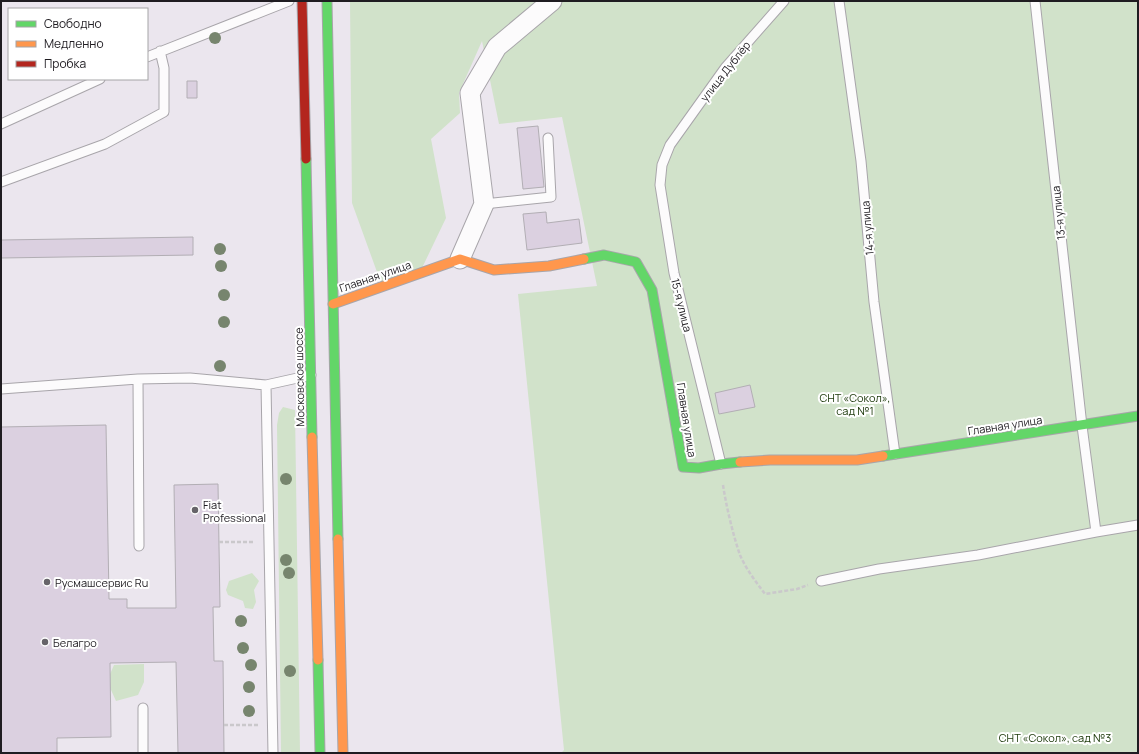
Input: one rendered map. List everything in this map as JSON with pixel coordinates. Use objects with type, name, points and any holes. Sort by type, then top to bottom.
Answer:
[{"type":"main road","name":"Московское шоссе","points":[[302,1],[320,753]]},
{"type":"main road","points":[[327,1],[343,753]]},
{"type":"main road","name":"Главная улица","points":[[333,304],[460,260],[494,270],[549,266],[604,255],[636,262],[652,290],[682,467],[699,468],[721,464],[770,460],[857,460],[1082,426],[1138,416]]},
{"type":"street","points":[[460,260],[484,204],[470,94],[497,47],[552,1]]},
{"type":"lane","points":[[148,57],[289,1]]},
{"type":"lane","name":"улица Дублёр","points":[[670,144],[724,68],[784,1]]},
{"type":"lane","name":"14-я улица","points":[[839,1],[861,161],[874,302],[895,454]]},
{"type":"lane","name":"13-я улица","points":[[1035,1],[1082,426],[1096,532]]},
{"type":"lane","points":[[1,182],[105,144],[164,112],[164,68],[160,51]]},
{"type":"lane","points":[[1,124],[98,80]]},
{"type":"lane","points":[[484,204],[550,197],[548,138]]},
{"type":"lane","name":"15-я улица","points":[[670,144],[662,165],[660,185],[662,200],[674,273],[721,464]]},
{"type":"lane","points":[[1,389],[138,379],[190,378],[266,385],[311,375]]},
{"type":"lane","points":[[138,379],[140,546]]},
{"type":"lane","points":[[266,385],[273,753]]},
{"type":"lane","points":[[821,582],[879,569],[978,555],[1138,525]]},
{"type":"lane","points":[[143,708],[144,753]]},
{"type":"path","points":[[721,464],[724,494],[740,555],[753,579],[765,594],[797,589],[821,582]]},
{"type":"path","points":[[219,542],[269,541]]},
{"type":"path","points":[[224,725],[272,725]]},
{"type":"green space","name":"СНТ «Сокол», сад №1","points":[[350,1],[1138,1],[1138,753],[561,753],[564,750],[518,294],[597,286],[562,117],[499,124],[482,41],[459,93],[460,113],[431,139],[446,218],[422,268],[381,283],[352,203]]},
{"type":"green space","points":[[283,407],[295,410],[300,753],[281,753],[277,425],[279,413]]},
{"type":"green space","points":[[252,573],[259,581],[254,590],[256,602],[253,609],[245,608],[243,601],[228,595],[226,590],[229,581]]},
{"type":"green space","points":[[144,664],[144,682],[138,695],[116,701],[107,681],[114,665]]},
{"type":"building","points":[[187,81],[197,81],[197,98],[187,98]]},
{"type":"building","points":[[538,126],[544,187],[523,189],[517,128]]},
{"type":"building","points":[[546,212],[547,223],[579,219],[582,243],[527,250],[523,214]]},
{"type":"building","points":[[193,237],[193,255],[1,258],[1,240]]},
{"type":"building","points":[[750,385],[755,407],[719,414],[715,393]]},
{"type":"building","points":[[106,425],[109,599],[127,599],[127,608],[176,608],[174,485],[218,484],[220,607],[213,607],[214,661],[223,661],[224,753],[178,753],[176,662],[110,663],[111,737],[57,738],[57,753],[1,753],[1,427]]},
{"type":"traffic: fast","points":[[327,1],[338,539]]},
{"type":"traffic: fast","points":[[306,159],[312,437]]},
{"type":"traffic: fast","points":[[584,259],[604,255],[636,262],[652,290],[683,467],[699,468],[740,462]]},
{"type":"traffic: fast","points":[[883,456],[1138,416]]},
{"type":"traffic: fast","points":[[318,660],[320,753]]},
{"type":"traffic: slow","points":[[333,304],[460,259],[494,270],[549,266],[584,259]]},
{"type":"traffic: slow","points":[[312,437],[318,660]]},
{"type":"traffic: slow","points":[[740,462],[770,460],[857,460],[883,456]]},
{"type":"traffic: slow","points":[[338,539],[343,753]]},
{"type":"traffic: jam","points":[[302,1],[306,159]]},
{"type":"place","name":"Fiat Professional","points":[[195,510]]},
{"type":"place","name":"Русмашсервис Ru","points":[[47,582]]},
{"type":"place","name":"Белагро","points":[[45,642]]},
{"type":"park label","name":"СНТ «Сокол», сад №3","points":[[1055,737]]}]
